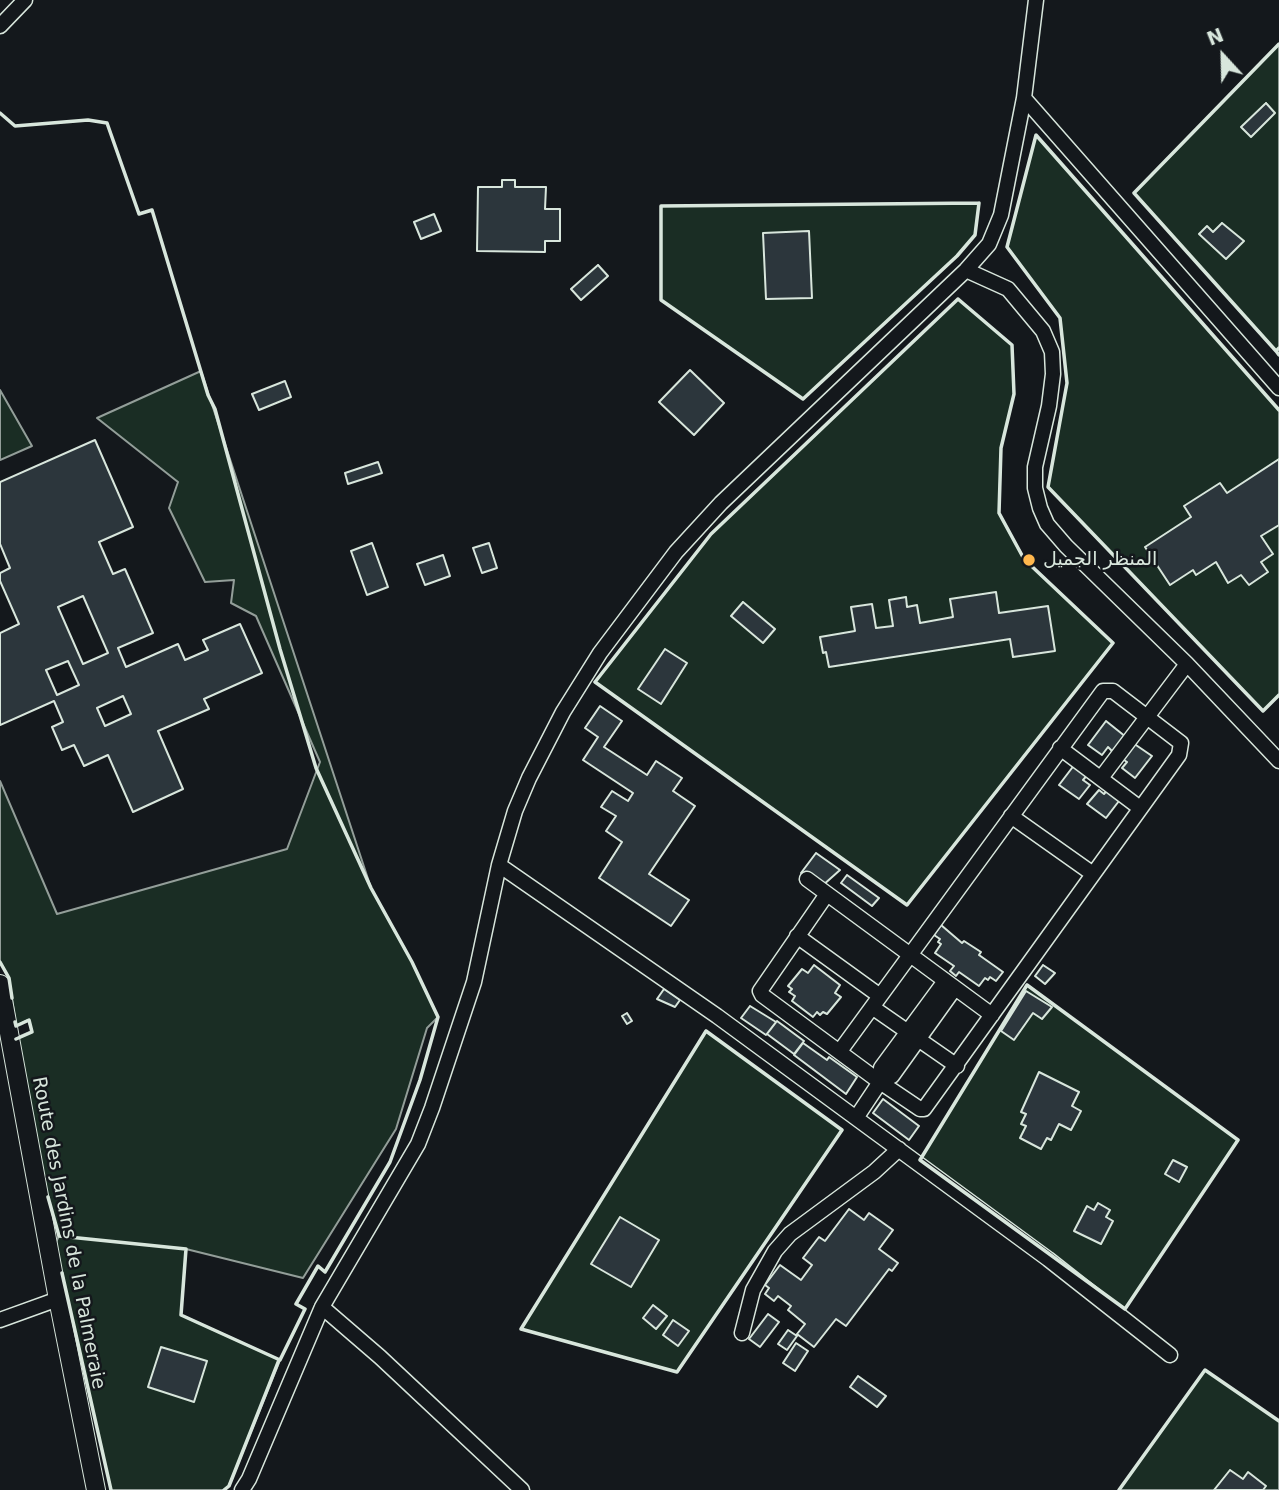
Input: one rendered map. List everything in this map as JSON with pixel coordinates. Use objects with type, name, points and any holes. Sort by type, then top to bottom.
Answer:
[{"type":"street","points":[[0,26],[25,0]]},
{"type":"street","points":[[242,1490],[322,1307],[394,1188],[428,1120],[474,982],[499,865],[515,811],[563,712],[600,653],[676,552],[721,503],[966,270],[989,244],[1001,215],[1024,98],[1036,0]]},
{"type":"street","points":[[1024,98],[1279,388]]},
{"type":"street","points":[[966,270],[1007,289],[1043,331],[1052,352],[1053,374],[1049,406],[1035,467],[1035,488],[1047,524],[1066,546],[1187,664],[1279,761]]},
{"type":"street","points":[[1101,778],[1187,664]]},
{"type":"street","points":[[827,894],[760,991],[880,1082],[920,1110],[924,1109],[1179,755],[1182,748],[1178,738],[1114,691],[1103,691],[840,1051]]},
{"type":"street","points":[[1060,748],[1140,808]]},
{"type":"street","points":[[1011,817],[1093,874]]},
{"type":"street","points":[[499,865],[717,1016],[1048,1259],[1170,1355]]},
{"type":"street","points":[[807,879],[992,1015]]},
{"type":"street","points":[[797,936],[876,1001],[913,1036],[957,1066]]},
{"type":"street","name":"Route des Jardins de la Palmeraie","points":[[0,984],[96,1490]]},
{"type":"street","points":[[856,1118],[880,1082],[892,1076],[913,1036],[950,984]]},
{"type":"street","points":[[742,1333],[753,1290],[775,1251],[790,1234],[874,1172],[899,1149]]},
{"type":"street","points":[[0,1320],[58,1299]]},
{"type":"street","points":[[322,1307],[380,1357],[522,1490]]},
{"type":"green space","points":[[1279,44],[1279,348],[1276,351],[1134,193]]},
{"type":"green space","points":[[1036,135],[1279,410],[1279,695],[1263,711],[1048,487],[1067,383],[1060,318],[1007,247]]},
{"type":"green space","points":[[979,203],[975,235],[957,256],[803,399],[661,300],[661,206]]},
{"type":"green space","points":[[958,299],[1012,345],[1014,394],[1001,448],[999,513],[1024,559],[1113,643],[907,905],[595,682],[711,534]]},
{"type":"green space","points":[[201,371],[371,888],[412,962],[438,1017],[427,1028],[396,1129],[303,1278],[186,1249],[181,1315],[280,1360],[229,1486],[224,1490],[111,1490],[55,1244],[59,1236],[29,1131],[16,1038],[32,1031],[28,1020],[16,1026],[9,978],[0,962],[0,781],[57,914],[287,849],[320,762],[256,616],[231,603],[234,580],[205,582],[169,508],[178,482],[97,418]]},
{"type":"green space","points":[[0,390],[32,446],[0,460]]},
{"type":"green space","points":[[1027,985],[1238,1140],[1125,1309],[920,1160]]},
{"type":"green space","points":[[706,1031],[842,1130],[677,1372],[521,1329]]},
{"type":"green space","points":[[1205,1370],[1279,1421],[1279,1490],[1119,1490]]},
{"type":"building","points":[[1266,103],[1275,113],[1251,137],[1241,127]]},
{"type":"building","points":[[502,180],[515,180],[515,187],[546,187],[545,209],[560,209],[560,241],[545,241],[545,252],[477,251],[478,187],[502,187]]},
{"type":"building","points":[[434,214],[441,231],[421,239],[414,222]]},
{"type":"building","points":[[1222,223],[1244,241],[1226,259],[1199,234],[1207,226],[1213,232]]},
{"type":"building","points":[[809,231],[812,298],[766,299],[763,233]]},
{"type":"building","points":[[598,265],[608,276],[581,300],[571,289]]},
{"type":"building","points":[[690,370],[724,403],[694,435],[659,402]]},
{"type":"building","points":[[285,381],[291,397],[259,410],[252,394]]},
{"type":"building","points":[[95,440],[133,527],[99,542],[113,574],[125,569],[153,633],[118,648],[126,667],[178,644],[185,660],[208,650],[203,640],[240,624],[262,673],[204,699],[209,709],[158,731],[183,789],[133,812],[108,755],[84,766],[74,745],[62,750],[52,727],[63,722],[54,701],[0,725],[0,633],[19,624],[0,581],[0,573],[10,568],[0,544],[0,482]],"holes":[[[83,596],[108,653],[83,664],[58,607]],[[68,661],[79,685],[57,695],[46,670]],[[123,696],[131,714],[105,726],[97,708]]]},
{"type":"building","points":[[1279,459],[1279,525],[1261,536],[1273,554],[1261,562],[1268,572],[1249,585],[1241,575],[1228,583],[1216,562],[1196,575],[1193,570],[1170,585],[1145,547],[1191,517],[1184,506],[1220,483],[1227,493]]},
{"type":"building","points":[[378,462],[382,473],[348,484],[345,473]]},
{"type":"building","points":[[372,543],[388,587],[367,595],[351,551]]},
{"type":"building","points":[[489,543],[497,568],[482,573],[473,548]]},
{"type":"building","points":[[443,555],[450,576],[425,585],[417,564]]},
{"type":"building","points":[[996,592],[999,613],[1048,606],[1055,651],[1013,657],[1010,639],[829,667],[826,652],[823,653],[820,637],[855,631],[851,607],[872,604],[876,628],[893,626],[889,600],[906,597],[907,607],[917,605],[920,623],[953,617],[950,599]]},
{"type":"building","points":[[743,602],[775,629],[763,643],[731,616]]},
{"type":"building","points":[[665,649],[687,663],[661,704],[638,689]]},
{"type":"building","points":[[600,706],[622,721],[604,747],[647,775],[656,761],[682,778],[673,791],[695,806],[649,874],[689,900],[671,926],[599,878],[622,842],[606,831],[616,816],[601,807],[612,791],[628,801],[633,793],[583,760],[598,737],[585,728]]},
{"type":"building","points":[[1106,721],[1126,737],[1113,752],[1108,747],[1102,755],[1088,745]]},
{"type":"building","points":[[1133,743],[1152,756],[1135,778],[1122,768],[1127,762],[1121,758]]},
{"type":"building","points":[[1075,764],[1089,773],[1083,780],[1090,785],[1079,799],[1059,785]]},
{"type":"building","points":[[1109,788],[1122,797],[1106,818],[1087,804],[1099,790],[1104,794]]},
{"type":"building","points":[[816,853],[840,870],[822,886],[801,873]]},
{"type":"building","points":[[847,875],[879,898],[872,906],[841,883]]},
{"type":"building","points":[[941,925],[962,943],[964,941],[981,952],[979,955],[1003,972],[996,981],[990,977],[988,980],[985,978],[979,986],[959,972],[956,976],[950,971],[954,966],[935,953],[941,944],[938,942],[940,939],[934,935]]},
{"type":"building","points":[[814,965],[840,985],[835,993],[841,997],[827,1014],[823,1012],[820,1015],[817,1012],[813,1017],[792,1001],[795,996],[789,992],[792,989],[788,986],[802,969],[808,973]]},
{"type":"building","points":[[1043,965],[1055,973],[1045,984],[1035,976]]},
{"type":"building","points":[[664,989],[680,1000],[675,1007],[657,999]]},
{"type":"building","points":[[1026,991],[1052,1007],[1042,1019],[1033,1013],[1014,1040],[1001,1031]]},
{"type":"building","points":[[750,1006],[776,1022],[766,1035],[741,1018]]},
{"type":"building","points":[[627,1013],[632,1021],[627,1024],[622,1016]]},
{"type":"building","points":[[777,1021],[804,1041],[794,1054],[767,1034]]},
{"type":"building","points":[[803,1043],[857,1077],[846,1094],[794,1055]]},
{"type":"building","points":[[1039,1072],[1079,1092],[1072,1106],[1081,1111],[1071,1130],[1059,1124],[1051,1140],[1047,1138],[1041,1149],[1020,1138],[1026,1126],[1021,1124],[1026,1114],[1021,1112]]},
{"type":"building","points":[[883,1099],[919,1126],[909,1140],[873,1113]]},
{"type":"building","points":[[1173,1160],[1187,1167],[1179,1182],[1165,1174]]},
{"type":"building","points":[[1098,1203],[1110,1210],[1106,1217],[1113,1221],[1101,1244],[1074,1231],[1087,1206],[1094,1210]]},
{"type":"building","points":[[849,1209],[864,1220],[869,1213],[893,1230],[879,1249],[898,1263],[892,1271],[889,1269],[846,1326],[836,1319],[814,1347],[797,1334],[805,1324],[788,1310],[791,1306],[778,1296],[774,1301],[765,1294],[769,1288],[765,1285],[780,1265],[801,1280],[812,1265],[803,1258],[819,1237],[825,1241]]},
{"type":"building","points":[[620,1217],[659,1240],[631,1287],[591,1264]]},
{"type":"building","points":[[653,1305],[667,1316],[656,1329],[643,1318]]},
{"type":"building","points":[[768,1314],[779,1322],[760,1347],[749,1339]]},
{"type":"building","points":[[673,1320],[689,1331],[678,1346],[663,1335]]},
{"type":"building","points":[[788,1330],[797,1336],[787,1350],[778,1344]]},
{"type":"building","points":[[796,1343],[808,1351],[795,1371],[783,1363]]},
{"type":"building","points":[[161,1347],[207,1361],[194,1402],[148,1387]]},
{"type":"building","points":[[858,1376],[886,1396],[877,1407],[850,1387]]},
{"type":"building","points":[[1230,1470],[1243,1479],[1248,1472],[1266,1486],[1263,1490],[1214,1490]]},
{"type":"wall","points":[[1279,44],[1134,193],[1276,351],[1279,348],[1276,351],[1279,355]]},
{"type":"wall","points":[[0,113],[15,126],[88,120],[107,123],[139,214],[152,210],[208,395],[215,409],[280,649],[316,768],[371,888],[412,962],[438,1017],[420,1080],[390,1162],[325,1272],[318,1266],[296,1304],[305,1309],[280,1360],[181,1315],[186,1249],[59,1236],[48,1197]]},
{"type":"wall","points":[[1279,410],[1036,135],[1007,247],[1060,318],[1067,383],[1048,487],[1263,711],[1279,695]]},
{"type":"wall","points":[[979,203],[975,235],[957,256],[803,399],[661,300],[661,206],[979,203]]},
{"type":"wall","points":[[958,299],[1012,345],[1014,394],[1001,448],[999,513],[1024,559],[1113,643],[907,905],[595,682],[711,534],[958,299]]},
{"type":"wall","points":[[0,962],[9,978],[12,998]]},
{"type":"wall","points":[[1027,985],[1238,1140],[1125,1309],[920,1160],[1027,985]]},
{"type":"wall","points":[[15,1022],[16,1026],[29,1020],[32,1032],[16,1039]]},
{"type":"wall","points":[[706,1031],[842,1130],[677,1372],[521,1329],[706,1031]]},
{"type":"wall","points":[[62,1273],[111,1490]]},
{"type":"wall","points":[[224,1490],[229,1486],[279,1360]]},
{"type":"wall","points":[[1119,1490],[1205,1370],[1279,1421]]},
{"type":"place","name":"المنظر الجميل","points":[[1029,560]]}]
